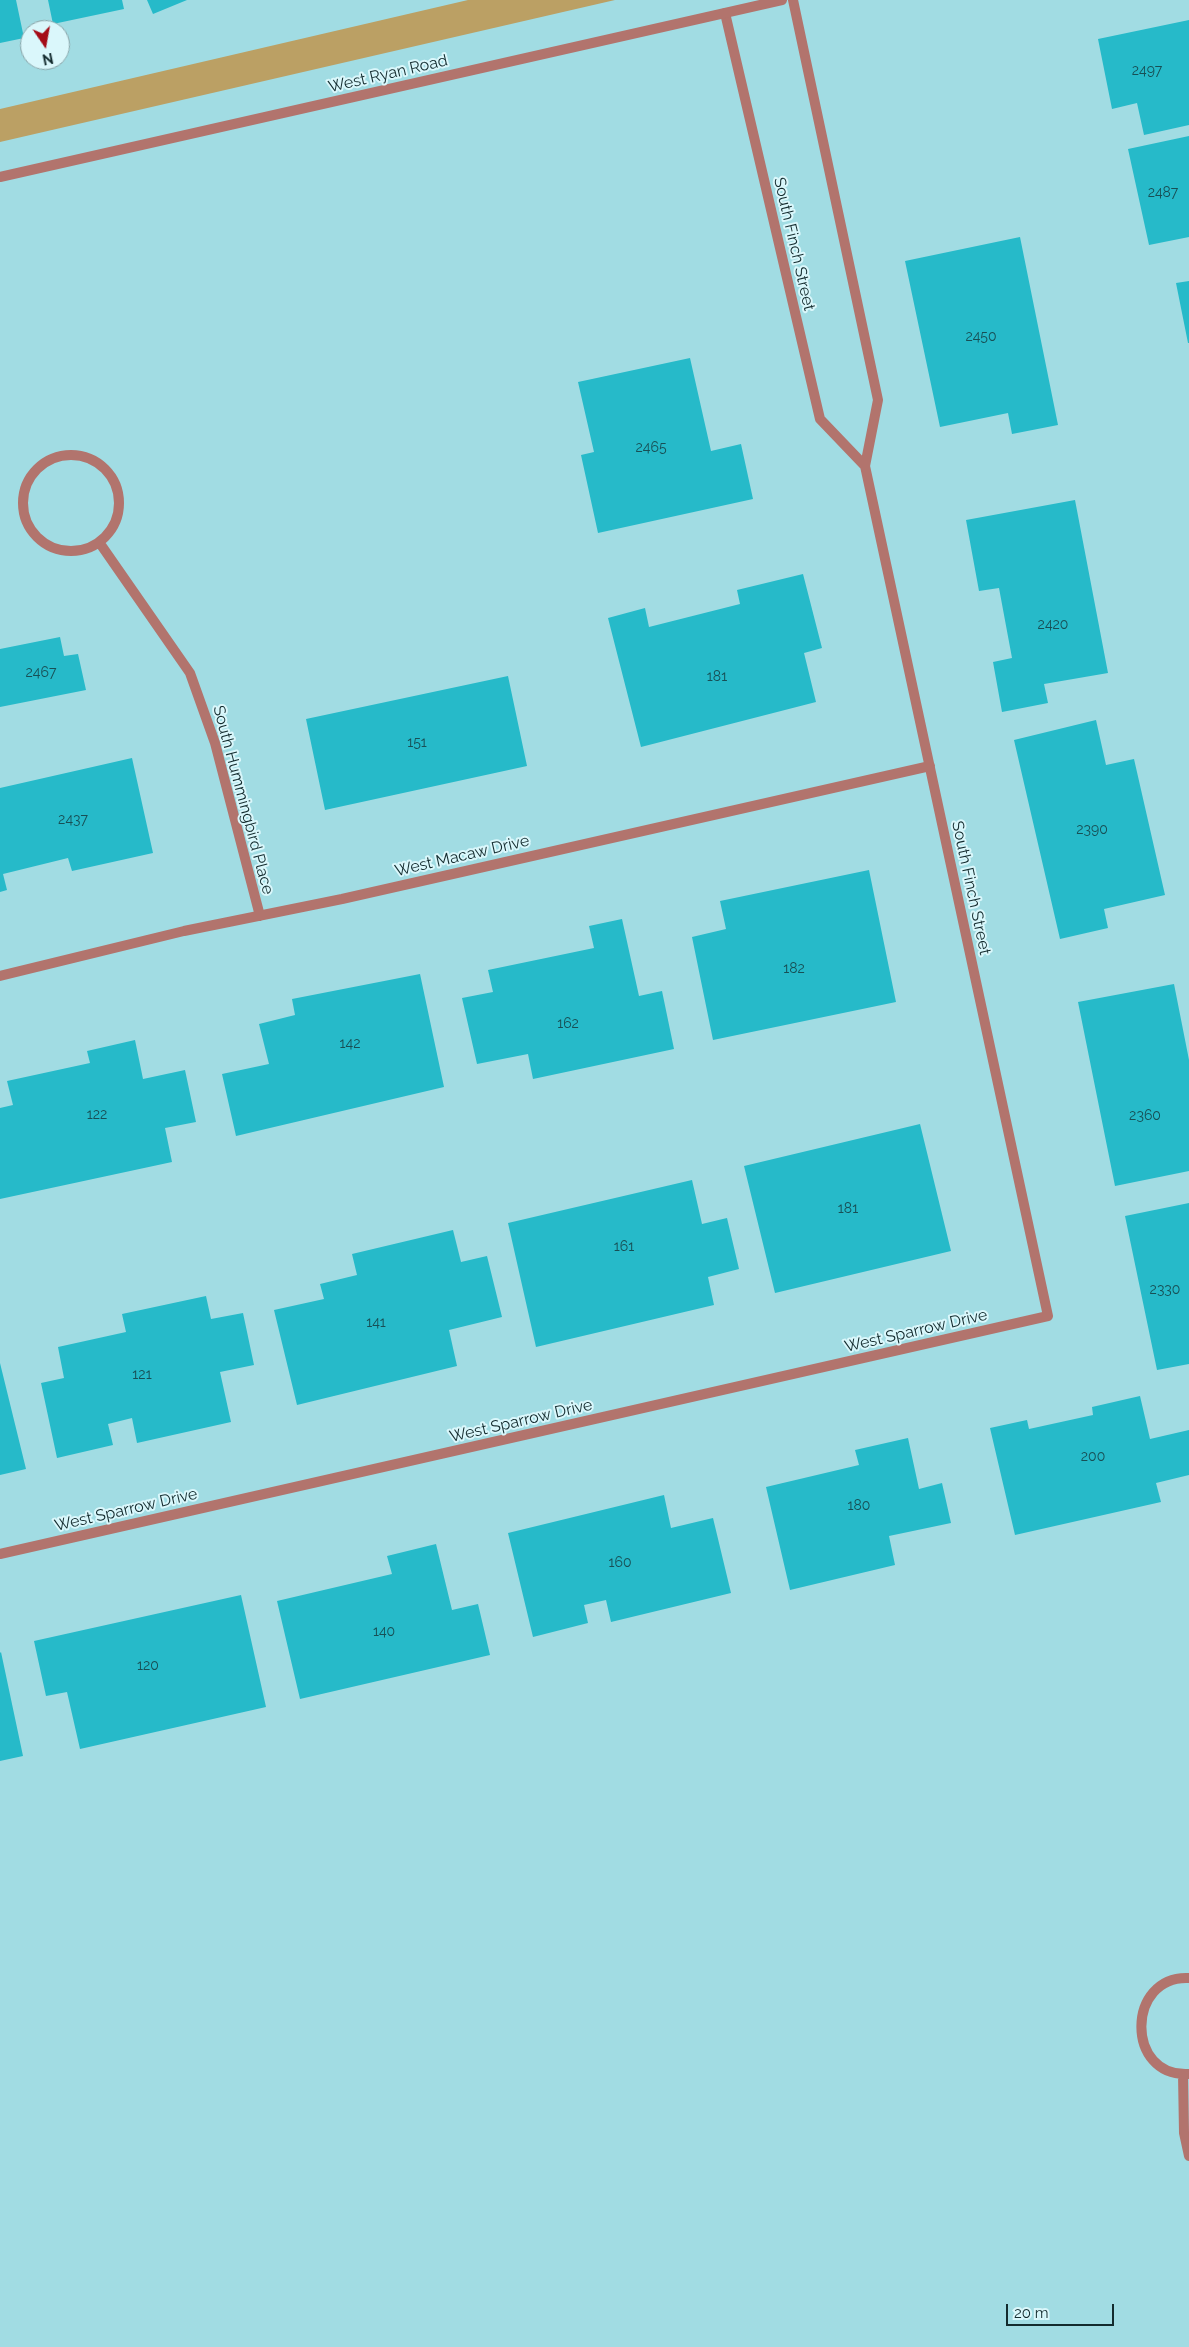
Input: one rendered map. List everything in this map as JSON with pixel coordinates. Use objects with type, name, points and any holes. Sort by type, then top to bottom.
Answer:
[{"type":"street","name":"West Ryan Road","points":[[0,177],[782,0]]},
{"type":"street","name":"South Finch Street","points":[[793,0],[878,400],[864,466],[1048,1316]]},
{"type":"street","name":"South Finch Street","points":[[725,13],[820,419],[864,466]]},
{"type":"street","points":[[65,456],[80,456],[96,462],[107,472],[115,486],[119,501],[117,516],[110,531],[99,542],[85,549],[69,552],[53,548],[40,540],[29,528],[23,513],[23,497],[27,482],[37,469],[50,460],[65,456]]},
{"type":"street","name":"South Hummingbird Place","points":[[99,542],[190,672],[215,743],[260,916]]},
{"type":"street","name":"West Macaw Drive","points":[[0,976],[184,931],[260,916],[930,766]]},
{"type":"street","name":"West Sparrow Drive","points":[[0,1554],[1048,1316]]},
{"type":"street","points":[[1189,1978],[1170,1981],[1157,1990],[1146,2002],[1140,2017],[1140,2033],[1144,2048],[1167,2070],[1186,2074],[1184,2133],[1189,2156]]},
{"type":"shaded area","points":[[468,0],[615,0],[0,142],[0,109]]},
{"type":"building","points":[[0,0],[16,0],[20,20],[20,39],[0,43]]},
{"type":"building","points":[[48,0],[122,0],[124,9],[70,20],[52,20]]},
{"type":"building","points":[[147,0],[187,0],[153,14]]},
{"type":"building","points":[[1189,20],[1189,125],[1144,135],[1137,103],[1112,109],[1098,39]]},
{"type":"building","points":[[1189,136],[1189,237],[1149,245],[1128,149]]},
{"type":"building","points":[[1020,237],[1058,425],[1012,434],[1008,413],[940,427],[905,261]]},
{"type":"building","points":[[1189,281],[1189,343],[1188,343],[1176,283]]},
{"type":"building","points":[[690,358],[711,451],[741,444],[753,499],[598,533],[581,455],[594,452],[578,382]]},
{"type":"building","points":[[1075,500],[1108,673],[1044,684],[1048,703],[1002,712],[993,662],[1012,658],[999,588],[979,591],[966,520]]},
{"type":"building","points":[[803,574],[822,648],[804,653],[816,702],[641,747],[608,618],[645,608],[649,627],[740,604],[737,590]]},
{"type":"building","points":[[60,637],[64,656],[78,654],[86,690],[0,707],[0,649]]},
{"type":"building","points":[[508,676],[527,766],[325,810],[306,719]]},
{"type":"building","points":[[1096,720],[1106,765],[1134,759],[1165,895],[1104,909],[1108,928],[1060,939],[1014,740]]},
{"type":"building","points":[[132,758],[153,853],[72,871],[68,858],[3,874],[7,890],[0,892],[0,788]]},
{"type":"building","points":[[869,870],[896,1002],[713,1040],[692,937],[726,929],[720,901]]},
{"type":"building","points":[[622,919],[639,996],[662,991],[674,1049],[533,1079],[528,1054],[477,1064],[462,998],[493,992],[488,970],[594,948],[589,926]]},
{"type":"building","points":[[420,974],[444,1087],[236,1136],[222,1074],[269,1064],[259,1024],[295,1015],[292,999]]},
{"type":"building","points":[[1174,984],[1189,1060],[1189,1171],[1115,1186],[1078,1002]]},
{"type":"building","points":[[135,1040],[143,1079],[185,1070],[196,1122],[165,1128],[172,1162],[0,1199],[0,1108],[13,1105],[7,1081],[90,1063],[87,1051]]},
{"type":"building","points":[[920,1124],[951,1251],[775,1293],[744,1166]]},
{"type":"building","points":[[692,1180],[702,1224],[727,1218],[739,1269],[708,1277],[714,1305],[536,1347],[508,1223]]},
{"type":"building","points":[[1189,1203],[1189,1364],[1157,1370],[1125,1216]]},
{"type":"building","points":[[453,1230],[461,1262],[487,1256],[502,1317],[449,1330],[457,1366],[297,1405],[274,1310],[324,1299],[320,1284],[357,1275],[352,1254]]},
{"type":"building","points":[[206,1296],[211,1319],[243,1313],[254,1365],[220,1372],[231,1422],[137,1443],[132,1418],[108,1424],[113,1445],[57,1458],[41,1383],[64,1378],[58,1347],[126,1332],[122,1314]]},
{"type":"building","points":[[0,1363],[26,1469],[0,1475]]},
{"type":"building","points":[[1140,1396],[1150,1439],[1189,1430],[1189,1475],[1156,1483],[1161,1502],[1015,1535],[990,1428],[1027,1420],[1029,1429],[1093,1415],[1092,1407]]},
{"type":"building","points":[[908,1438],[919,1489],[942,1483],[951,1523],[889,1536],[895,1565],[790,1590],[766,1487],[859,1465],[855,1450]]},
{"type":"building","points":[[664,1495],[671,1528],[713,1518],[731,1593],[611,1622],[606,1600],[584,1605],[588,1623],[533,1637],[508,1533]]},
{"type":"building","points":[[436,1544],[452,1610],[478,1604],[490,1655],[300,1699],[277,1601],[392,1574],[387,1556]]},
{"type":"building","points":[[241,1595],[266,1707],[80,1749],[67,1692],[46,1696],[34,1641]]},
{"type":"building","points":[[0,1653],[23,1756],[0,1761]]}]
